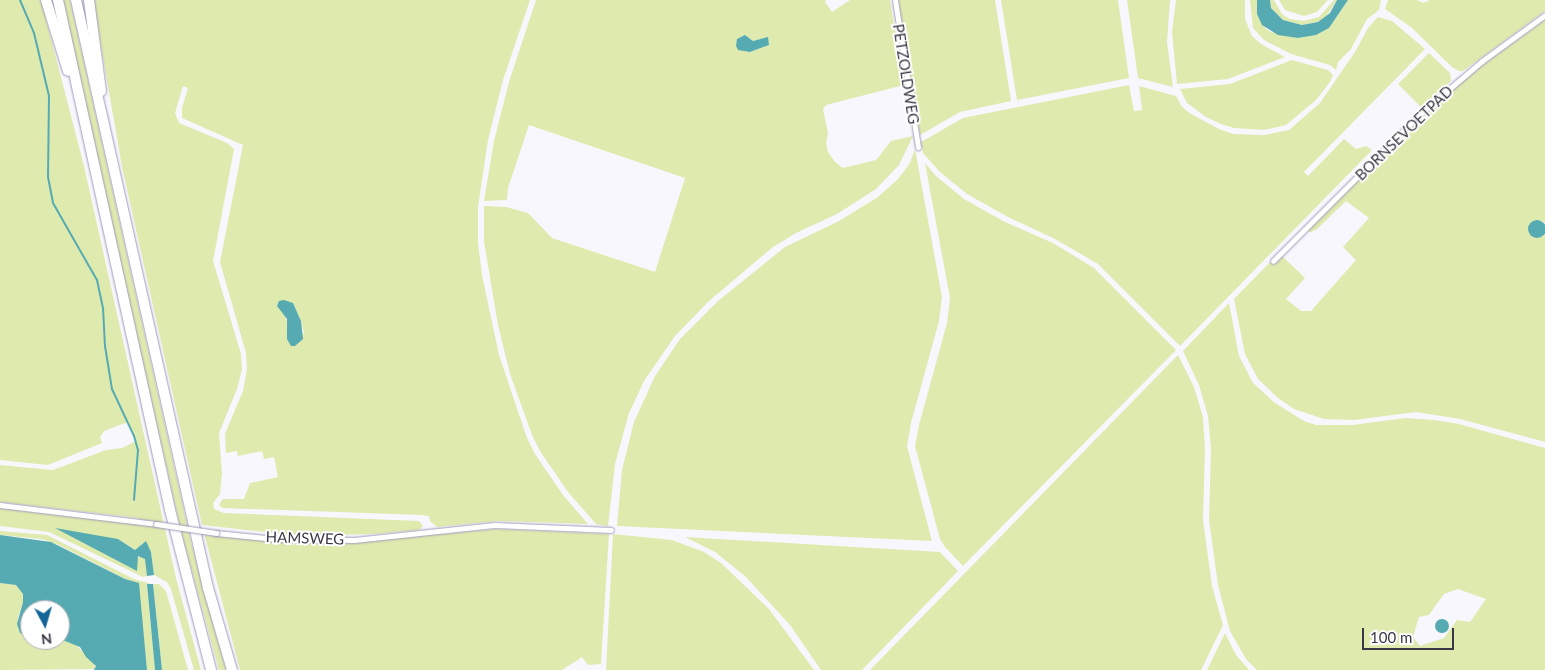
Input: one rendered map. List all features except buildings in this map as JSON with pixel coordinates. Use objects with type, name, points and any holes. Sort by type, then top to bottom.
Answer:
[{"type":"highway","points":[[46,0],[84,118]]},
{"type":"highway","points":[[58,0],[170,510],[211,670]]},
{"type":"highway","points":[[76,0],[208,588],[232,670]]},
{"type":"highway","points":[[89,0],[99,66],[103,123]]},
{"type":"street","name":"PETZOLDWEG","points":[[895,0],[918,147]]},
{"type":"street","name":"BORNSEVOETPAD","points":[[1273,261],[1422,112],[1482,61],[1545,15]]},
{"type":"street","name":"HAMSWEG","points":[[0,506],[276,539],[354,540],[494,525],[611,530]]},
{"type":"green space","points":[[0,0],[41,0],[84,166],[176,578],[201,670],[194,670],[171,589],[167,582],[154,575],[151,552],[142,543],[139,549],[135,550],[118,539],[136,571],[138,556],[146,559],[147,576],[143,577],[49,532],[0,526],[0,508],[141,525],[138,518],[0,502],[0,465],[53,470],[106,450],[122,448],[136,441],[128,422],[104,431],[100,437],[102,443],[48,465],[0,460]]},
{"type":"green space","points":[[61,0],[70,0],[191,542],[226,670],[219,670],[181,531]]},
{"type":"green space","points":[[93,0],[530,0],[503,80],[488,140],[478,207],[478,243],[482,275],[499,355],[527,438],[535,454],[563,495],[588,524],[498,521],[437,527],[430,521],[429,516],[421,515],[223,508],[219,505],[223,499],[244,499],[250,483],[278,477],[274,457],[264,459],[262,451],[238,456],[237,451],[226,453],[225,434],[243,391],[247,369],[246,353],[220,262],[243,145],[182,118],[182,108],[188,88],[183,86],[175,113],[179,123],[227,143],[234,149],[213,261],[241,354],[242,369],[237,389],[219,433],[222,473],[220,494],[213,503],[214,509],[224,513],[419,521],[423,526],[419,530],[373,534],[300,536],[202,525],[122,167]],"holes":[[[293,303],[301,321],[304,334],[286,327],[288,324],[285,316]]]},
{"type":"green space","points":[[536,0],[826,0],[825,2],[832,12],[850,0],[890,0],[904,85],[826,105],[823,109],[828,133],[826,143],[828,152],[835,162],[843,168],[876,160],[891,141],[913,136],[899,165],[876,189],[837,214],[796,233],[773,247],[709,301],[675,336],[644,381],[629,413],[615,464],[608,526],[596,524],[568,492],[540,451],[532,435],[510,374],[498,325],[484,242],[484,206],[506,207],[528,213],[552,238],[655,272],[685,178],[529,125],[508,188],[507,200],[484,201],[494,141],[509,82]],"holes":[[[745,35],[753,41],[760,39],[769,45],[750,52]]]},
{"type":"green space","points":[[896,0],[995,0],[1011,101],[960,112],[920,135]]},
{"type":"green space","points":[[1001,0],[1118,0],[1129,78],[1017,100]]},
{"type":"green space","points":[[1127,0],[1170,0],[1167,42],[1173,87],[1138,78]]},
{"type":"green space","points":[[1176,0],[1245,0],[1245,19],[1252,36],[1261,44],[1285,57],[1228,79],[1177,84],[1172,32]]},
{"type":"green space","points":[[1250,0],[1257,0],[1257,14],[1266,29],[1271,32],[1298,38],[1316,35],[1329,28],[1348,0],[1381,0],[1379,10],[1367,19],[1351,49],[1338,62],[1336,70],[1330,65],[1291,54],[1264,40],[1253,28]]},
{"type":"green space","points":[[1270,0],[1274,0],[1282,14],[1290,19],[1304,21],[1319,17],[1334,0],[1337,0],[1325,18],[1318,22],[1302,25],[1283,20],[1271,8]]},
{"type":"green space","points":[[1279,0],[1328,0],[1317,12],[1304,16],[1285,10]]},
{"type":"green space","points":[[1388,0],[1417,0],[1423,3],[1430,0],[1545,0],[1545,11],[1463,71],[1459,71],[1452,67],[1412,28],[1385,9]]},
{"type":"green space","points":[[1378,17],[1392,21],[1425,49],[1304,172],[1308,176],[1344,139],[1356,149],[1366,146],[1372,150],[1180,346],[1098,264],[1055,239],[1008,217],[967,194],[940,172],[923,153],[921,142],[963,118],[1129,85],[1134,111],[1142,110],[1139,86],[1176,96],[1182,107],[1191,114],[1219,129],[1233,134],[1264,135],[1289,130],[1320,103],[1355,52],[1368,28]]},
{"type":"green space","points":[[1545,20],[1545,223],[1539,220],[1544,236],[1545,233],[1545,442],[1460,419],[1416,412],[1354,420],[1324,419],[1294,409],[1278,398],[1258,379],[1245,354],[1234,299],[1279,253],[1305,278],[1286,299],[1301,311],[1311,311],[1356,260],[1343,247],[1369,218],[1346,201],[1316,230],[1310,232],[1303,229],[1411,123],[1480,67]]},
{"type":"green space","points":[[1429,53],[1450,73],[1451,81],[1421,107],[1398,84]]},
{"type":"green space","points":[[1292,60],[1328,70],[1333,75],[1316,100],[1286,125],[1264,130],[1234,128],[1221,124],[1206,117],[1187,103],[1180,89],[1230,84]]},
{"type":"green space","points":[[915,149],[942,297],[939,321],[911,423],[907,446],[932,541],[617,526],[622,470],[634,422],[655,376],[680,339],[718,301],[785,247],[839,221],[878,197],[898,179],[910,163]]},
{"type":"green space","points":[[925,163],[936,176],[964,199],[1005,222],[1053,243],[1094,268],[1176,350],[963,566],[940,539],[915,446],[947,323],[950,298]]},
{"type":"green space","points":[[1229,303],[1239,356],[1253,383],[1275,403],[1304,421],[1316,425],[1353,425],[1405,418],[1434,420],[1459,424],[1545,448],[1545,670],[1257,670],[1246,659],[1230,631],[1218,585],[1209,520],[1211,449],[1208,416],[1199,385],[1183,351]],"holes":[[[1458,589],[1486,599],[1470,622],[1457,620],[1444,638],[1420,646],[1413,637],[1419,617],[1429,615],[1444,594]]]},
{"type":"green space","points":[[1178,355],[1194,387],[1203,417],[1205,449],[1203,520],[1212,586],[1223,625],[1201,670],[870,670]]},
{"type":"green space","points":[[496,529],[609,534],[601,664],[588,665],[582,657],[562,670],[240,670],[204,533],[266,540],[325,542],[377,540]]},
{"type":"green space","points":[[0,531],[47,535],[134,579],[151,584],[147,585],[155,670],[147,670],[138,583],[125,579],[59,545],[41,539],[0,535]]},
{"type":"green space","points":[[613,534],[672,540],[704,552],[721,563],[769,609],[814,670],[606,670]]},
{"type":"green space","points":[[685,537],[940,552],[958,571],[862,670],[821,670],[790,625],[746,577],[715,552]]},
{"type":"green space","points":[[0,583],[16,585],[23,594],[23,600],[20,600],[18,618],[20,624],[20,650],[70,650],[70,642],[75,644],[94,663],[96,669],[0,670]]},
{"type":"green space","points":[[153,584],[159,584],[166,591],[188,670],[162,670]]},
{"type":"green space","points":[[1225,633],[1236,655],[1249,670],[1207,670]]},
{"type":"water","points":[[1257,0],[1270,0],[1271,8],[1283,20],[1302,25],[1318,22],[1330,13],[1337,0],[1348,0],[1329,28],[1316,35],[1298,38],[1278,35],[1262,25],[1257,14]]},
{"type":"water","points":[[745,35],[753,41],[768,37],[769,45],[750,52],[738,50],[736,46],[737,39]]},
{"type":"water","points":[[1537,220],[1543,223],[1546,229],[1543,235],[1537,238],[1531,235],[1528,229],[1531,223]]},
{"type":"water","points":[[284,300],[293,303],[301,321],[303,339],[295,346],[291,346],[287,339],[287,319],[277,306],[279,301]]},
{"type":"water","points":[[55,528],[118,539],[135,550],[146,541],[151,552],[154,575],[147,576],[145,559],[138,556],[137,571]]},
{"type":"water","points":[[0,535],[51,542],[125,579],[139,583],[147,670],[94,670],[96,666],[86,657],[80,647],[70,643],[70,600],[23,600],[23,594],[16,585],[0,583]]},
{"type":"water","points":[[147,584],[153,584],[162,670],[155,670]]},
{"type":"water","points":[[20,613],[20,633],[17,624]]},
{"type":"water","points":[[1442,619],[1447,621],[1449,626],[1447,631],[1442,633],[1437,631],[1435,626],[1437,621]]},
{"type":"waterway","points":[[20,0],[34,33],[49,96],[48,177],[53,203],[97,280],[103,308],[105,346],[112,389],[134,436],[138,450],[134,500]]}]
